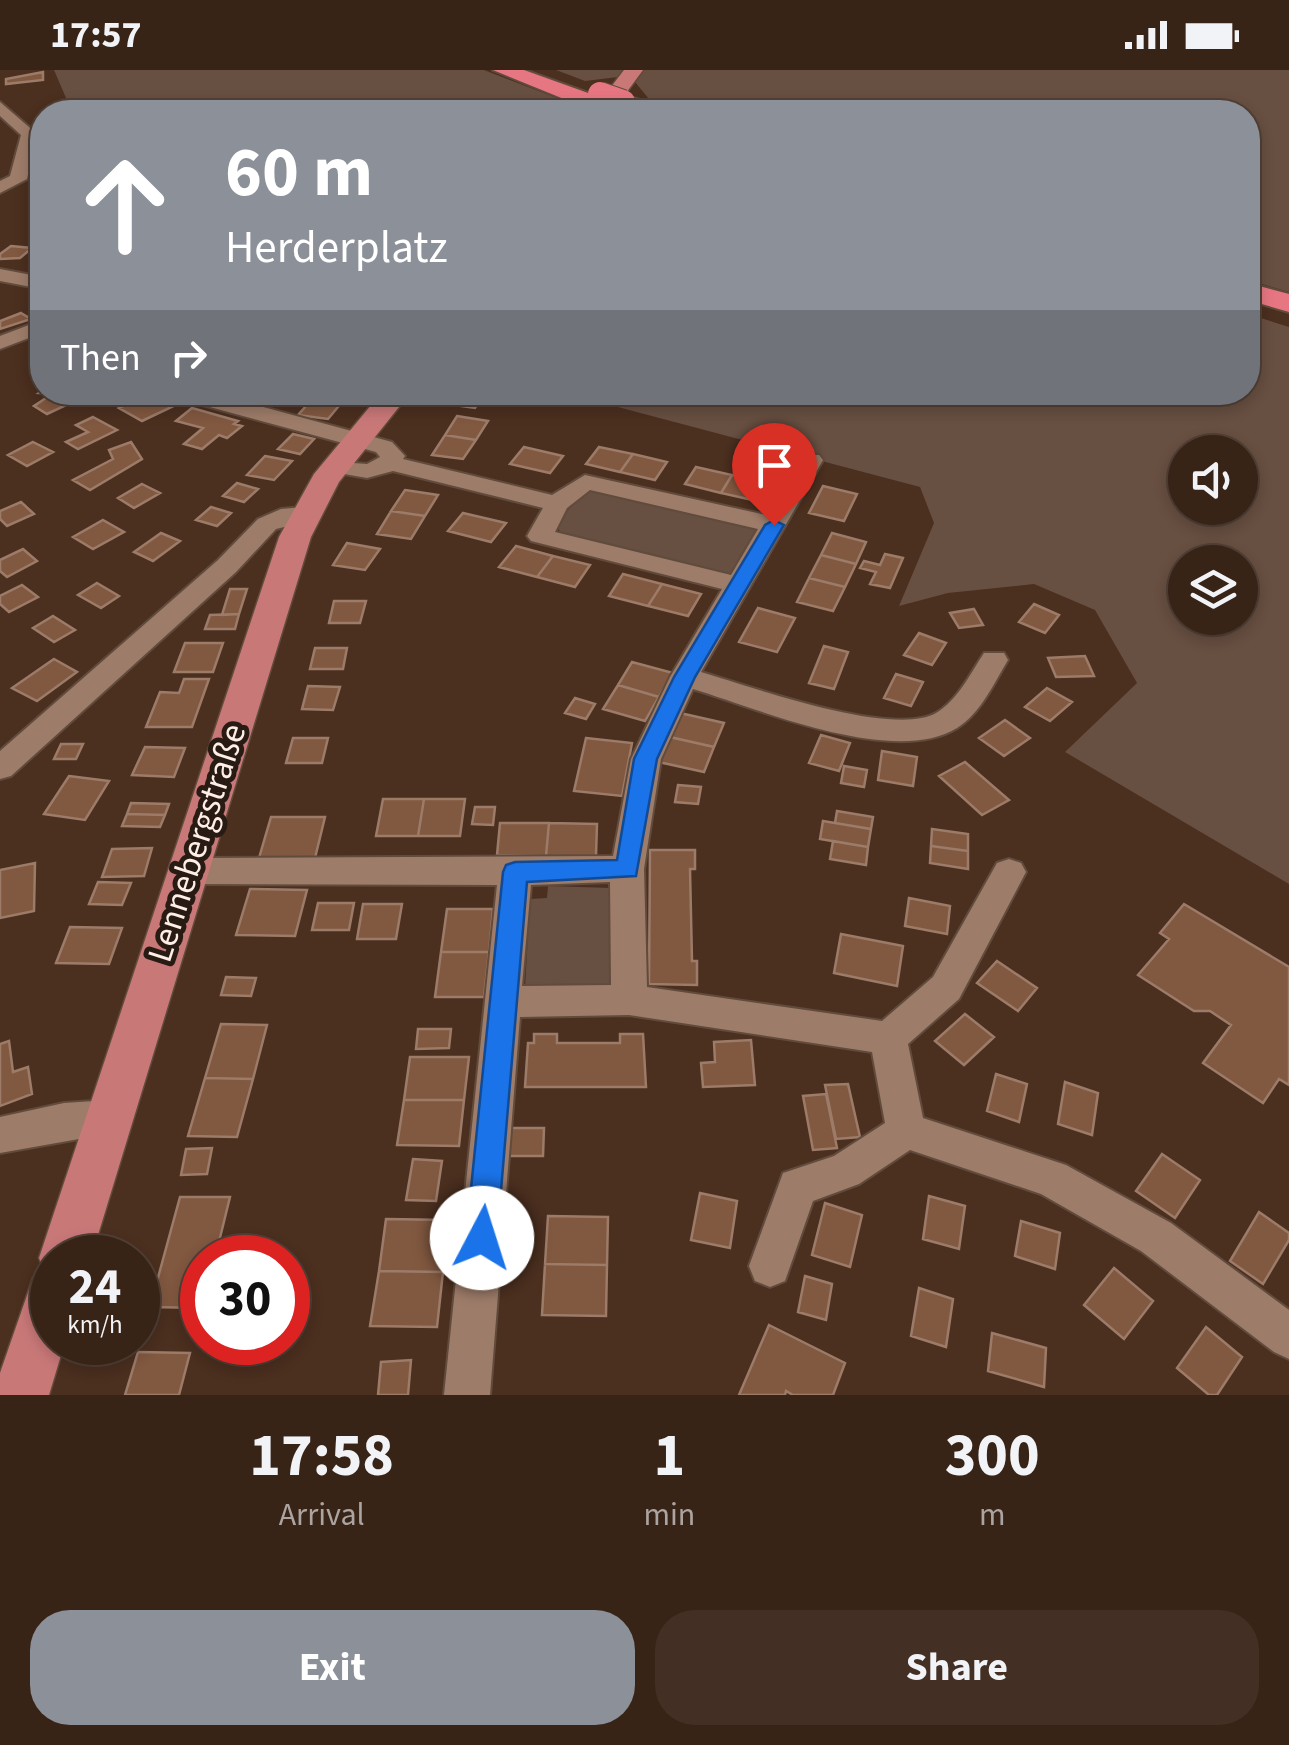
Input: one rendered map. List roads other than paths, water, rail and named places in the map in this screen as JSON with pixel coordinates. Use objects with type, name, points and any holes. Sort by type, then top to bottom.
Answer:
[{"type":"highway","points":[[504,70],[592,100]]},
{"type":"highway","points":[[532,70],[597,100]]},
{"type":"highway","points":[[1260,295],[1289,303]]},
{"type":"highway","points":[[1260,309],[1289,317]]},
{"type":"main road","points":[[614,100],[634,70]]},
{"type":"main road","name":"Lennebergstraße","points":[[72,1235],[304,515],[345,454],[386,405]]},
{"type":"main road","points":[[21,1395],[30,1365]]},
{"type":"street","points":[[0,107],[29,134],[18,179]]},
{"type":"street","points":[[0,188],[18,179],[30,179]]},
{"type":"street","points":[[0,276],[30,281]]},
{"type":"street","points":[[0,343],[30,331]]},
{"type":"street","points":[[215,405],[345,454],[389,449],[394,456],[390,463],[557,504]]},
{"type":"street","points":[[629,1000],[628,869],[646,759],[684,677],[811,460]]},
{"type":"street","points":[[739,584],[540,536],[557,504],[585,482],[774,525]]},
{"type":"street","points":[[2,759],[227,566],[267,524],[281,517],[304,515]]},
{"type":"street","points":[[684,677],[869,727],[909,732],[936,727],[966,707],[994,660]]},
{"type":"street","points":[[187,871],[628,869]]},
{"type":"street","points":[[467,1395],[515,872]]},
{"type":"street","points":[[503,1002],[629,1000],[888,1038],[946,988],[1009,872]]},
{"type":"street","points":[[888,1038],[906,1130]]},
{"type":"street","points":[[0,1136],[64,1121],[110,1118]]},
{"type":"street","points":[[770,1266],[798,1187],[845,1170],[906,1130]]},
{"type":"street","points":[[906,1130],[1052,1178],[1156,1236],[1289,1336]]}]
